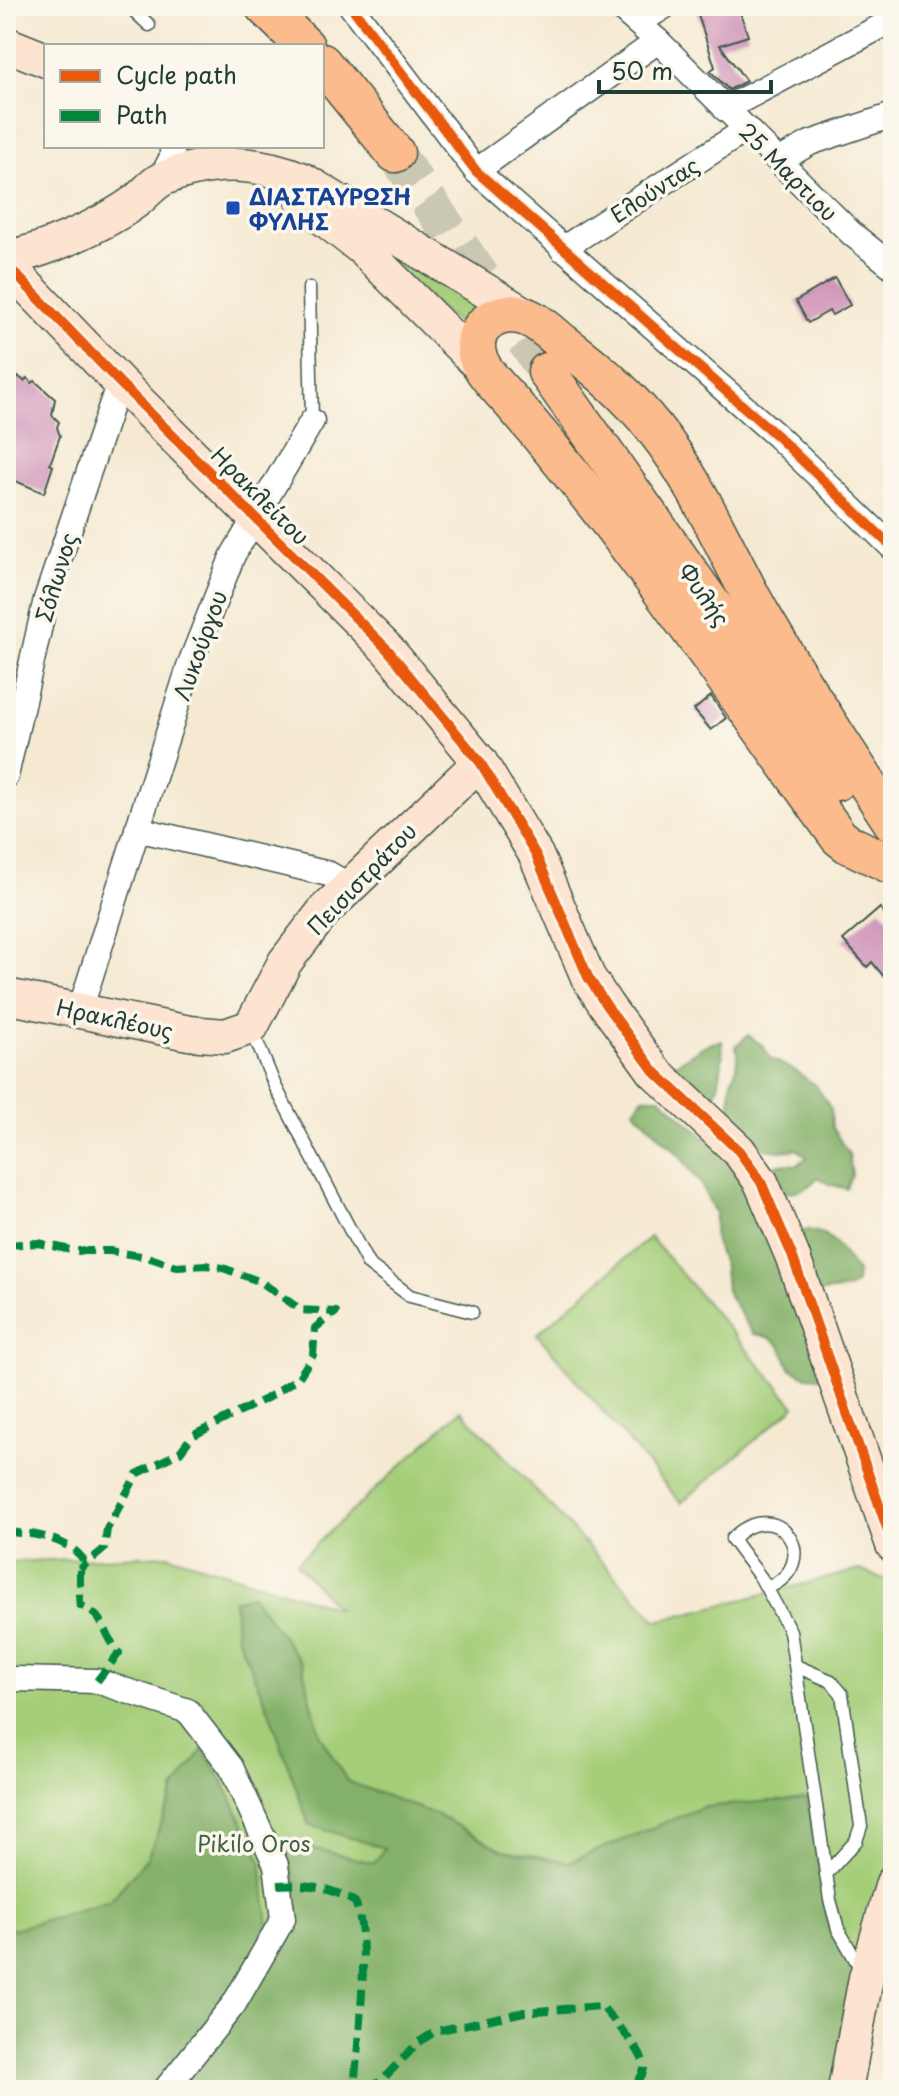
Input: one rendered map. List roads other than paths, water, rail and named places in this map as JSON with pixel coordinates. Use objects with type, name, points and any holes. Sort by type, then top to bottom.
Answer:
[{"type":"main road","points":[[264,6],[303,44]]},
{"type":"main road","points":[[324,65],[395,153]]},
{"type":"main road","points":[[878,820],[845,750],[760,611],[699,497],[657,431],[595,366],[527,316],[504,315],[483,327],[476,346],[483,369],[550,446],[621,537],[839,837],[848,844],[892,860]]},
{"type":"main road","name":"Φυλής","points":[[547,372],[878,820],[892,860]]},
{"type":"street","points":[[351,6],[476,171],[765,425],[893,548]]},
{"type":"street","name":"25 Μαρτιου","points":[[618,6],[658,41],[852,234],[893,267]]},
{"type":"street","points":[[638,23],[665,6]]},
{"type":"street","points":[[725,109],[893,20]]},
{"type":"street","points":[[476,171],[658,41]]},
{"type":"street","points":[[6,44],[44,59]]},
{"type":"street","points":[[780,160],[810,143],[893,115]]},
{"type":"street","name":"Ελούντας","points":[[562,249],[747,129]]},
{"type":"street","points":[[134,202],[160,180],[172,157],[172,148]]},
{"type":"street","points":[[252,148],[527,316]]},
{"type":"street","points":[[160,180],[201,167],[234,164],[267,167],[303,180]]},
{"type":"street","points":[[6,257],[21,256],[49,247],[134,202],[194,185],[252,181],[284,193],[318,212],[363,249],[483,369]]},
{"type":"street","name":"Ηρακλείτου","points":[[6,264],[119,382],[388,650],[480,762],[536,855],[588,977],[606,1005],[654,1071],[739,1151],[761,1182],[792,1255],[893,1545]]},
{"type":"street","name":"Σόλωνος","points":[[6,776],[46,599],[119,382]]},
{"type":"street","name":"Λυκούργου","points":[[80,1010],[190,664],[233,555],[312,421]]},
{"type":"street","name":"Πεισιστράτου","points":[[238,1032],[285,962],[348,885],[480,762]]},
{"type":"street","points":[[137,829],[329,874],[348,885]]},
{"type":"street","name":"Ηρακλέους","points":[[6,996],[189,1033],[238,1032]]},
{"type":"street","points":[[6,1681],[97,1681],[188,1711],[231,1767],[276,1865],[283,1919],[234,2004],[165,2090]]},
{"type":"street","points":[[845,2090],[866,1978],[893,1883]]},
{"type":"lane","points":[[129,6],[149,25]]},
{"type":"lane","name":"Λυκούργου","points":[[309,288],[312,421]]},
{"type":"lane","points":[[238,1032],[275,1086],[368,1264],[410,1296],[472,1312]]},
{"type":"lane","points":[[767,1588],[786,1577],[795,1560],[795,1550],[792,1541],[779,1527],[760,1522],[742,1529],[732,1539],[767,1588],[790,1631],[830,1900],[838,1929],[866,1978]]},
{"type":"lane","points":[[796,1666],[831,1681],[842,1694],[861,1826],[856,1841],[826,1874]]},
{"type":"tunnel","points":[[395,153],[547,372]]},
{"type":"place","name":"ΔΙΑΣΤΑΥΡΩΣΗ ΦΥΛΗΣ","points":[[233,208]]},
{"type":"park label","name":"Pikilo Oros","points":[[254,1842]]}]
